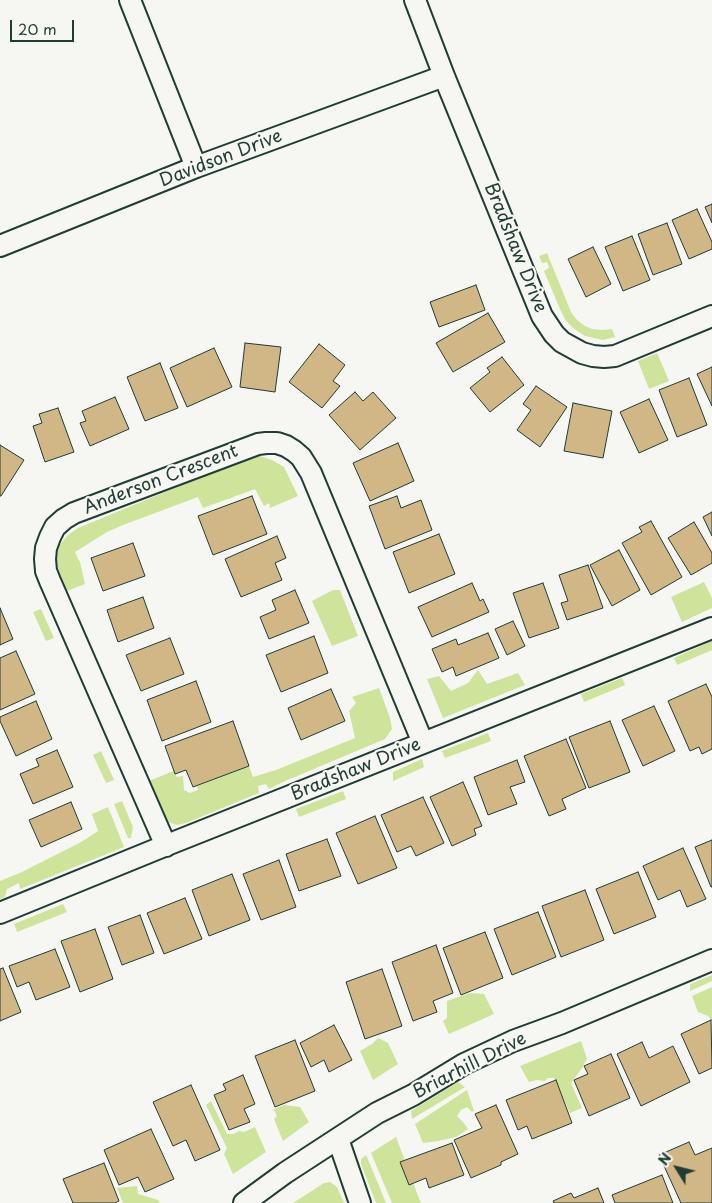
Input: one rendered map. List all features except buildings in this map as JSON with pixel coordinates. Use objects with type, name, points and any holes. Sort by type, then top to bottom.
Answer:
[{"type":"street","points":[[130,0],[196,167]]},
{"type":"street","name":"Bradshaw Drive","points":[[415,0],[542,316],[554,334],[562,342],[582,353],[593,356],[615,356],[712,316]]},
{"type":"street","name":"Davidson Drive","points":[[0,246],[196,167],[444,76]]},
{"type":"street","name":"Anderson Crescent","points":[[166,846],[46,571],[46,548],[50,537],[56,527],[74,513],[258,444],[277,443],[294,451],[301,457],[310,473],[423,743]]},
{"type":"street","name":"Bradshaw Drive","points":[[0,914],[712,628]]},
{"type":"street","name":"Briarhill Drive","points":[[244,1203],[285,1173],[377,1113],[413,1095],[464,1064],[513,1041],[562,1023],[712,960]]},
{"type":"street","points":[[338,1139],[360,1203]]},
{"type":"green space","points":[[547,253],[571,312],[577,320],[592,329],[612,329],[615,337],[603,340],[585,336],[566,321],[544,271],[549,268],[547,262],[542,263],[539,256]]},
{"type":"green space","points":[[657,353],[669,381],[649,389],[638,361]]},
{"type":"green space","points":[[260,456],[284,467],[298,496],[270,508],[269,503],[264,506],[255,489],[203,508],[198,497],[123,525],[107,532],[75,552],[80,562],[85,584],[67,591],[56,564],[58,547],[68,535],[78,528],[214,472]]},
{"type":"green space","points":[[704,582],[712,598],[712,608],[682,622],[671,597]]},
{"type":"green space","points":[[333,590],[340,590],[358,636],[332,646],[312,601]]},
{"type":"green space","points":[[41,609],[54,638],[46,641],[33,612]]},
{"type":"green space","points":[[712,641],[712,650],[677,665],[674,658]]},
{"type":"green space","points":[[478,670],[487,684],[518,673],[525,685],[443,718],[427,679],[439,676],[451,691],[468,683]]},
{"type":"green space","points":[[622,678],[625,685],[584,702],[581,694]]},
{"type":"green space","points":[[379,688],[392,729],[385,739],[269,789],[266,784],[258,786],[259,793],[186,823],[177,825],[165,821],[146,782],[174,771],[177,777],[183,776],[184,790],[190,793],[198,790],[197,786],[249,766],[253,777],[276,770],[355,738],[349,711],[356,703],[352,697]]},
{"type":"green space","points":[[488,733],[491,741],[445,758],[442,751]]},
{"type":"green space","points":[[101,751],[114,780],[106,783],[93,755]]},
{"type":"green space","points":[[422,759],[424,767],[393,781],[393,772]]},
{"type":"green space","points":[[343,791],[346,799],[299,817],[296,809]]},
{"type":"green space","points":[[122,801],[133,827],[131,838],[128,838],[114,804]]},
{"type":"green space","points":[[108,807],[124,847],[20,889],[19,883],[7,889],[5,897],[0,899],[0,881],[83,841],[98,831],[92,814]]},
{"type":"green space","points":[[63,904],[67,912],[17,932],[14,924]]},
{"type":"green space","points":[[712,975],[712,981],[690,991],[690,984]]},
{"type":"green space","points":[[712,987],[712,1021],[708,1016],[698,1012],[692,996]]},
{"type":"green space","points":[[470,993],[484,994],[494,1014],[449,1034],[443,1021],[447,1018],[447,1001]]},
{"type":"green space","points":[[378,1038],[388,1043],[398,1064],[373,1080],[360,1051]]},
{"type":"green space","points":[[581,1041],[587,1059],[571,1083],[582,1108],[570,1113],[554,1078],[548,1078],[545,1081],[529,1082],[520,1066]]},
{"type":"green space","points":[[458,1082],[465,1087],[412,1119],[411,1111]]},
{"type":"green space","points":[[467,1090],[474,1111],[472,1112],[467,1107],[461,1110],[457,1116],[468,1129],[456,1137],[423,1143],[415,1124]]},
{"type":"green space","points":[[211,1101],[227,1134],[234,1134],[239,1131],[244,1132],[255,1127],[266,1152],[233,1174],[224,1154],[227,1148],[206,1105]]},
{"type":"green space","points":[[284,1105],[300,1107],[309,1122],[283,1141],[274,1119],[277,1116],[274,1110],[270,1111]]},
{"type":"green space","points":[[396,1137],[421,1203],[392,1203],[371,1153]]},
{"type":"green space","points":[[366,1155],[386,1203],[376,1203],[361,1164],[361,1159]]},
{"type":"green space","points":[[330,1182],[337,1187],[344,1203],[293,1203],[324,1183]]},
{"type":"green space","points":[[137,1186],[138,1194],[158,1200],[160,1203],[123,1203],[117,1188]]}]
